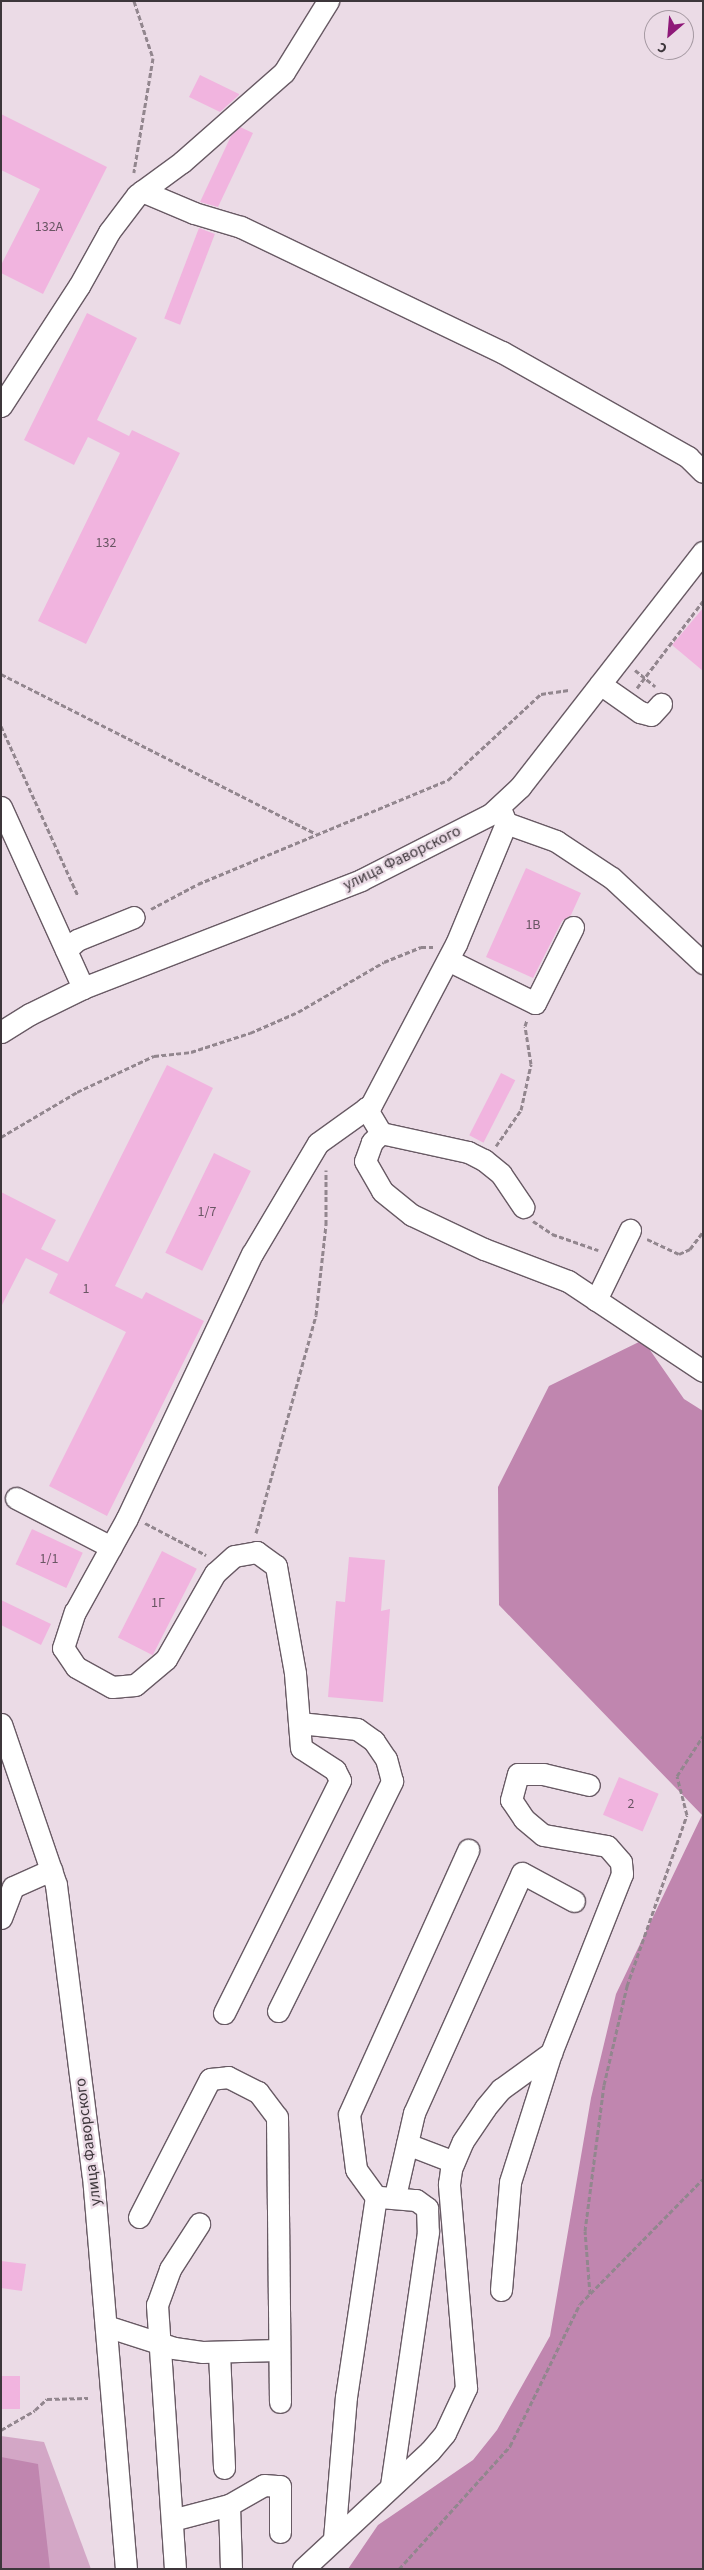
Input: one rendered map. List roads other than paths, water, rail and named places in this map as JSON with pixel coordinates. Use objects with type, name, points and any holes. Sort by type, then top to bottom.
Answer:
[{"type":"street","points":[[1,406],[79,286],[109,232],[139,193],[182,162],[284,72],[328,1]]},
{"type":"street","points":[[139,193],[241,227],[502,352],[688,457],[703,472]]},
{"type":"street","name":"улица Фаворского","points":[[1,1032],[30,1014],[83,988],[361,880],[503,815],[600,684],[703,552]]},
{"type":"street","points":[[600,684],[640,712],[651,715],[661,704]]},
{"type":"street","points":[[2,811],[83,988]]},
{"type":"street","points":[[224,2013],[340,1780],[335,1770],[301,1748],[295,1673],[276,1566],[257,1552],[234,1556],[215,1574],[166,1659],[135,1685],[112,1687],[76,1667],[63,1648],[75,1612],[129,1515],[252,1254],[318,1143],[366,1108],[443,953],[503,815],[556,841],[612,878],[703,963]]},
{"type":"street","points":[[66,950],[77,940],[134,917]]},
{"type":"street","points":[[443,953],[535,1003],[573,927]]},
{"type":"street","points":[[366,1108],[381,1133],[468,1152],[484,1160],[501,1174],[523,1207]]},
{"type":"street","points":[[381,1133],[372,1142],[365,1161],[382,1191],[412,1215],[484,1249],[568,1281],[703,1371]]},
{"type":"street","points":[[596,1300],[630,1230]]},
{"type":"street","points":[[16,1498],[112,1546]]},
{"type":"street","points":[[278,2011],[392,1780],[382,1753],[374,1741],[358,1729],[299,1723]]},
{"type":"street","name":"улица Фаворского","points":[[1,1724],[56,1885],[93,2176],[126,2569]]},
{"type":"street","points":[[501,2290],[510,2182],[551,2052],[622,1874],[621,1862],[608,1846],[543,1835],[524,1819],[510,1800],[518,1774],[543,1774],[588,1785]]},
{"type":"street","points":[[391,2485],[428,2232],[427,2208],[416,2200],[385,2196],[356,2169],[349,2114],[468,1850]]},
{"type":"street","points":[[1,1918],[14,1887],[51,1870]]},
{"type":"street","points":[[334,2539],[346,2397],[385,2196],[407,2144],[414,2113],[522,1873],[574,1901]]},
{"type":"street","points":[[303,2569],[391,2485],[430,2451],[445,2433],[466,2388],[449,2184],[454,2162],[463,2141],[501,2089],[551,2052]]},
{"type":"street","points":[[139,2217],[210,2080],[228,2077],[258,2092],[277,2117],[280,2402]]},
{"type":"street","points":[[407,2144],[454,2162]]},
{"type":"street","points":[[174,2569],[162,2343],[157,2305],[170,2269],[199,2224]]},
{"type":"street","points":[[106,2326],[174,2348],[219,2352],[279,2350]]},
{"type":"street","points":[[219,2352],[224,2468]]},
{"type":"street","points":[[172,2520],[229,2505],[264,2485],[280,2486],[280,2532]]},
{"type":"street","points":[[229,2505],[231,2569]]}]
